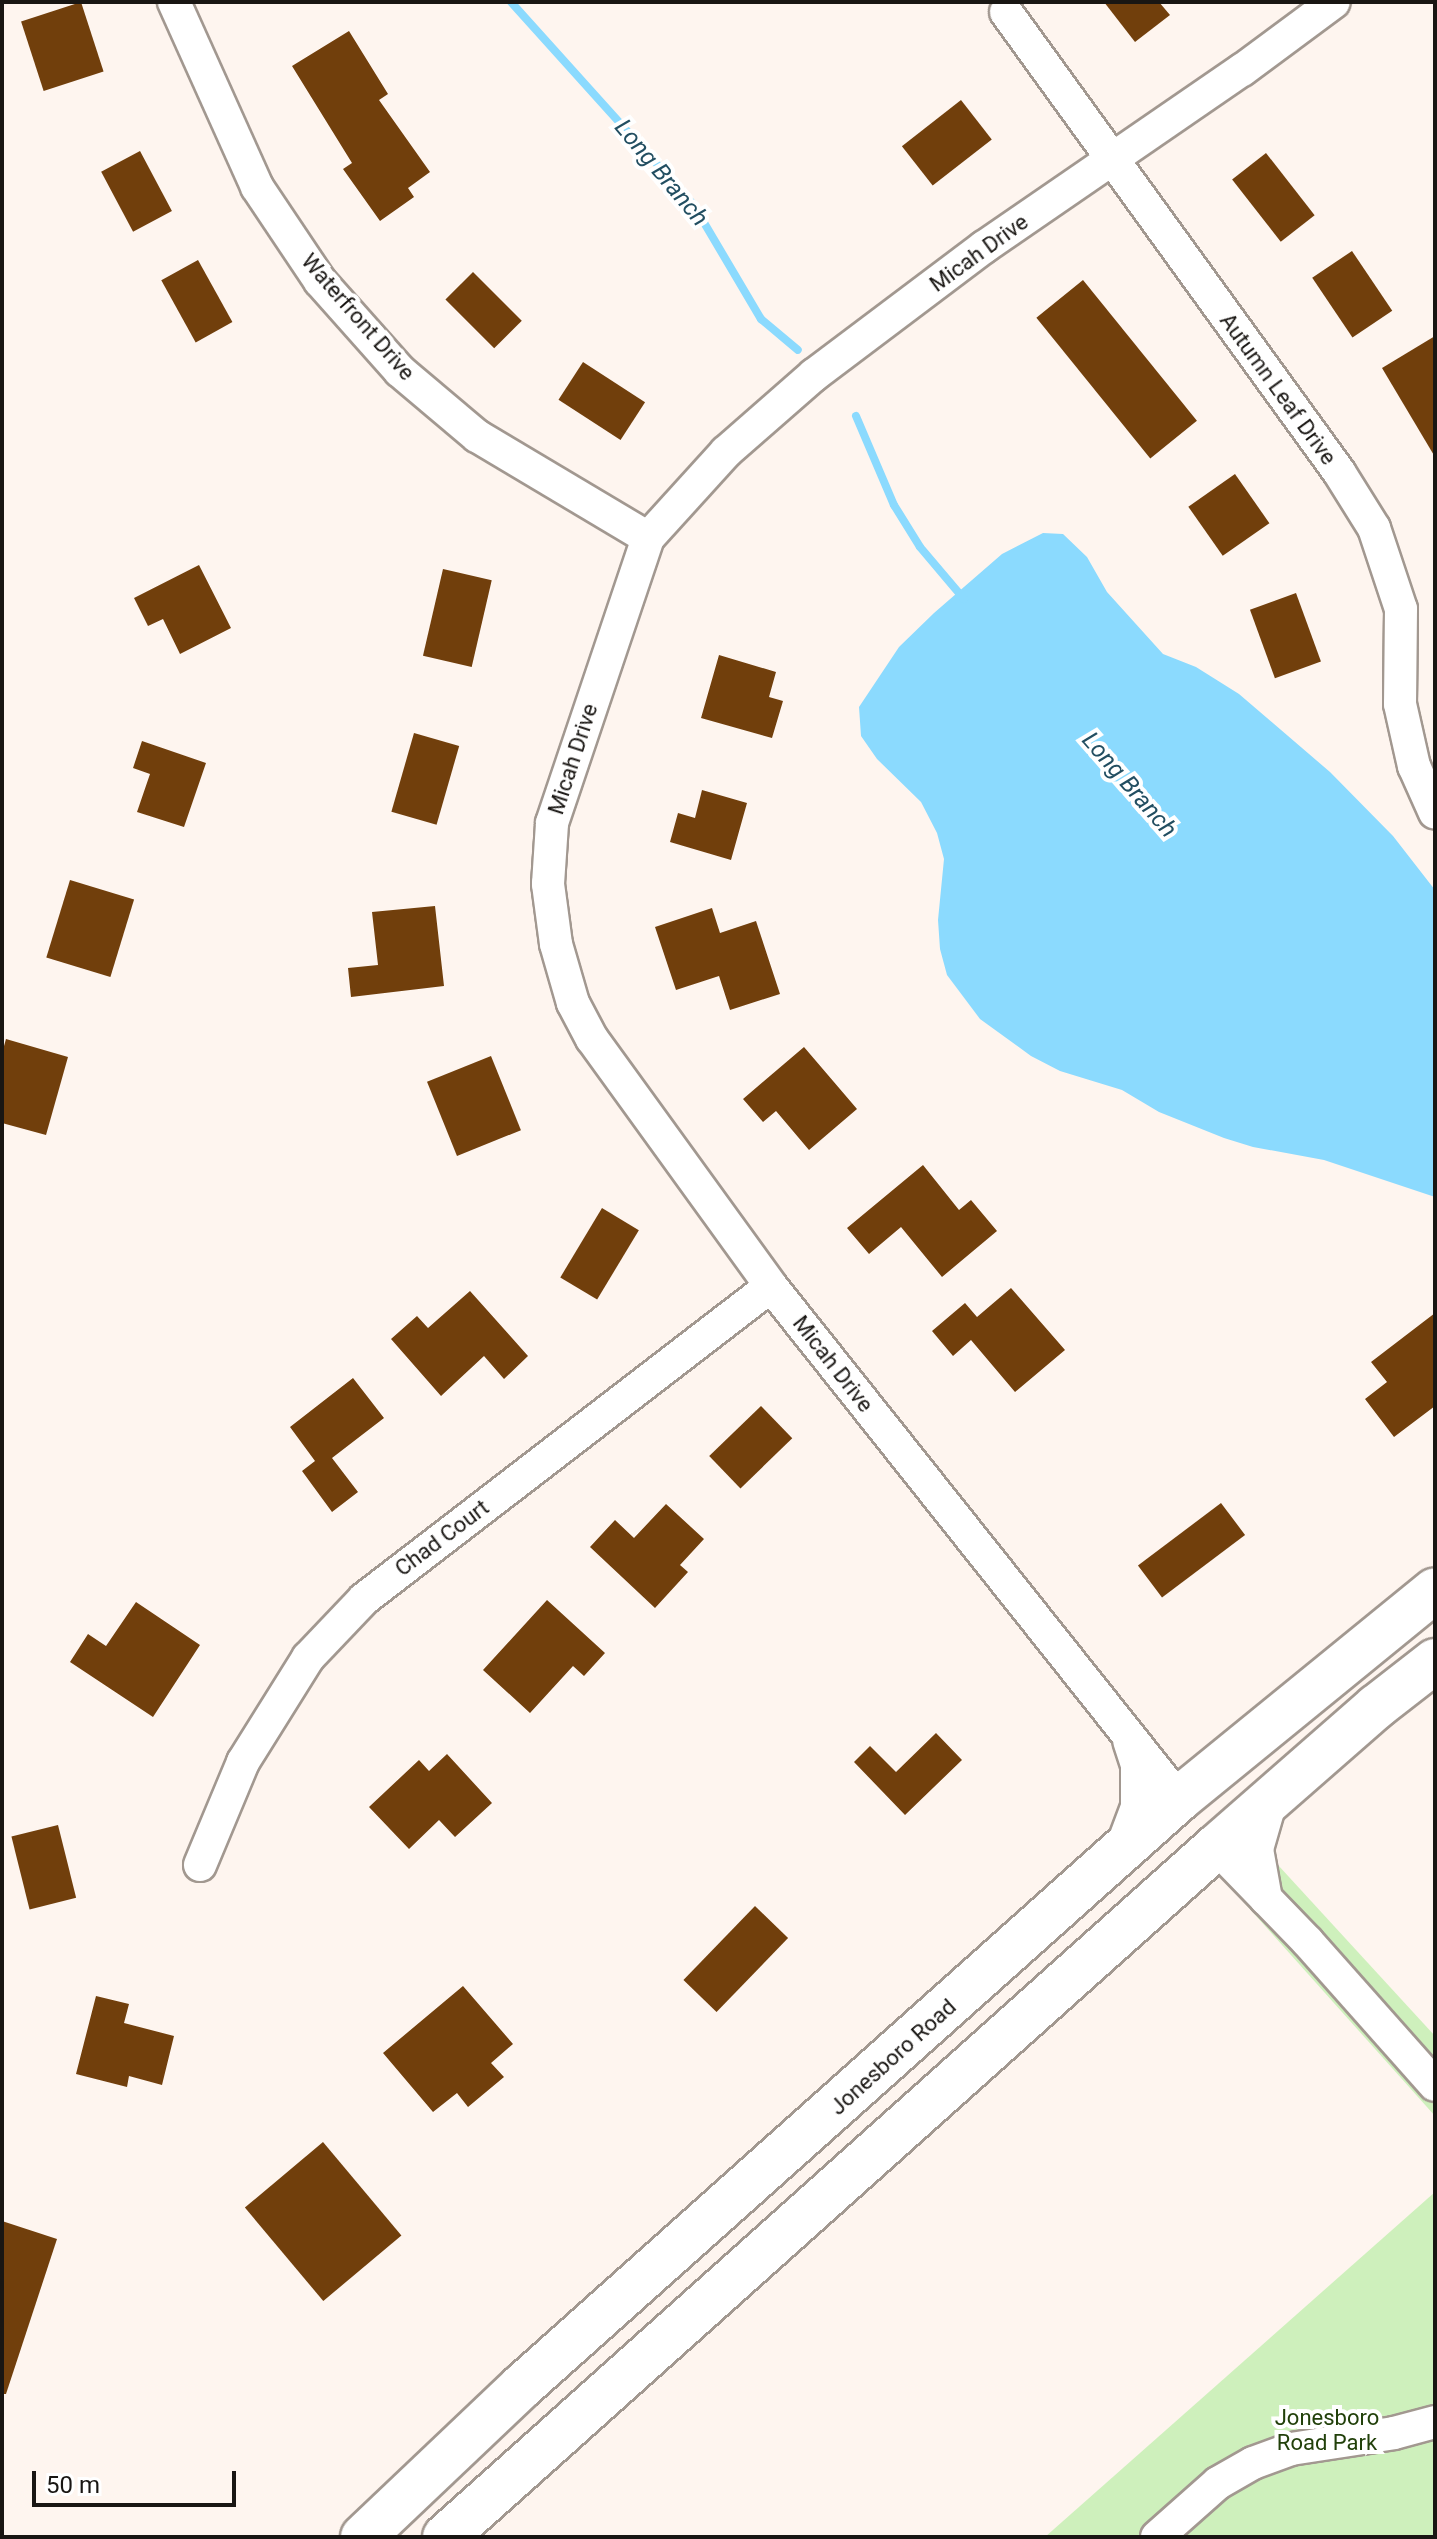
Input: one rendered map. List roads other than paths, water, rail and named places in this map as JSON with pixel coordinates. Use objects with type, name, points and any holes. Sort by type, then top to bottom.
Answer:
[{"type":"main road","name":"Jonesboro Road","points":[[363,2537],[521,2387],[1179,1799],[1435,1590]]},
{"type":"main road","points":[[445,2537],[1272,1797],[1435,1661]]},
{"type":"main road","points":[[1216,1847],[1217,1819],[1228,1781],[1257,1734]]},
{"type":"main road","points":[[1132,1921],[1176,1863],[1185,1823],[1179,1799]]},
{"type":"street","name":"Waterfront Drive","points":[[174,2],[257,187],[320,281],[400,371],[477,436],[648,538]]},
{"type":"street","name":"Micah Drive","points":[[1179,1799],[771,1286],[592,1039],[573,1003],[556,944],[548,884],[552,823],[648,538],[726,452],[814,375],[984,247],[1230,79],[1334,2]]},
{"type":"street","name":"Autumn Leaf Drive","points":[[1006,12],[1110,160],[1162,224],[1339,472],[1374,528],[1401,609],[1400,704],[1414,766],[1435,813]]},
{"type":"street","name":"Chad Court","points":[[200,1865],[243,1762],[308,1658],[364,1599],[771,1286]]},
{"type":"street","points":[[1119,1853],[1137,1807],[1137,1765],[1125,1731]]},
{"type":"street","points":[[1266,1899],[1257,1849],[1272,1797]]},
{"type":"street","points":[[1216,1847],[1435,2085]]},
{"type":"street","points":[[1157,2537],[1218,2483],[1253,2463],[1291,2449],[1394,2433],[1435,2422]]},
{"type":"water","points":[[1043,533],[1063,534],[1087,557],[1107,592],[1163,654],[1196,667],[1239,694],[1330,772],[1393,836],[1435,890],[1435,1197],[1324,1160],[1253,1147],[1224,1138],[1159,1112],[1122,1090],[1060,1071],[1031,1056],[980,1019],[947,975],[940,949],[938,920],[944,859],[937,833],[921,802],[877,759],[861,736],[859,707],[899,647],[934,613],[1002,554]]},
{"type":"waterway","name":"Long Branch","points":[[511,2],[693,204],[761,319],[798,350]]},
{"type":"waterway","name":"Long Branch","points":[[856,416],[894,505],[920,547],[964,599]]},
{"type":"park label","name":"Jonesboro Road Park","points":[[1327,2430]]}]
